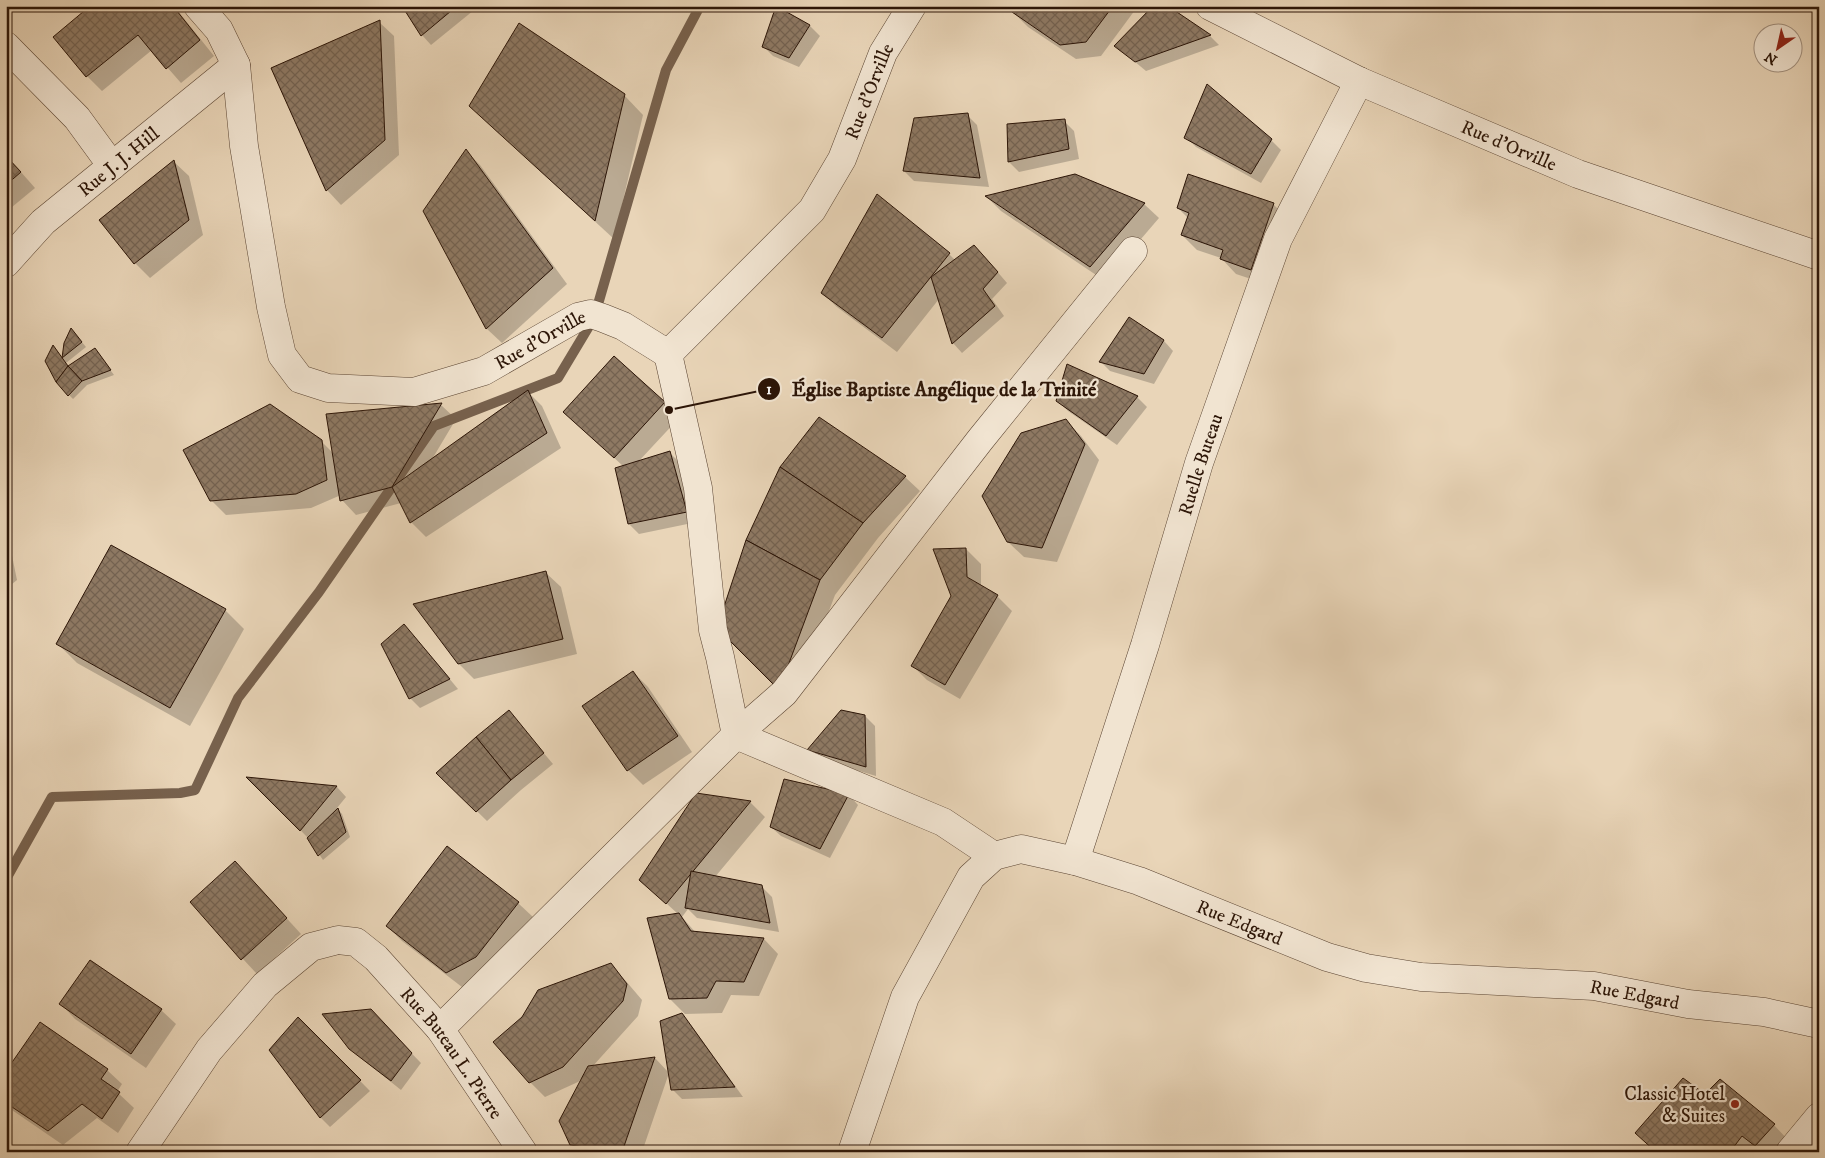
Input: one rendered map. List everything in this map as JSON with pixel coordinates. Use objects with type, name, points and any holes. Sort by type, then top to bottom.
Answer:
[{"type":"street","points":[[198,6],[219,30],[236,65]]},
{"type":"street","name":"Rue d'Orville","points":[[236,65],[244,146],[271,307],[282,355],[300,379],[328,388],[414,392],[484,371],[578,317],[597,316],[623,326],[668,354],[812,210],[842,159],[883,53],[912,6]]},
{"type":"street","name":"Rue d'Orville","points":[[1210,6],[1359,81],[1578,174],[1819,256]]},
{"type":"street","points":[[6,46],[77,118],[112,166]]},
{"type":"street","name":"Rue J. J. Hill","points":[[6,263],[43,222],[236,65]]},
{"type":"street","name":"Ruelle Buteau","points":[[1075,861],[1145,645],[1199,463],[1278,239],[1359,81]]},
{"type":"street","points":[[440,1029],[736,735],[784,693],[980,440],[1133,251]]},
{"type":"street","points":[[668,354],[698,488],[713,630],[736,735]]},
{"type":"street","points":[[736,735],[943,822],[994,856]]},
{"type":"street","name":"Rue Edgard","points":[[852,1152],[905,997],[971,877],[994,856],[1021,849],[1075,861],[1139,881],[1327,957],[1366,968],[1422,977],[1594,986],[1688,1004],[1764,1012],[1819,1024]]},
{"type":"street","name":"Rue Buteau L. Pierre","points":[[140,1152],[209,1050],[265,985],[311,947],[338,940],[356,942],[376,958],[440,1029],[523,1152]]},
{"type":"street","points":[[1790,1152],[1819,1117]]},
{"type":"building","points":[[90,6],[173,6],[200,40],[166,69],[138,35],[86,77],[53,37]]},
{"type":"building","points":[[402,6],[457,6],[421,36]]},
{"type":"building","points":[[776,6],[810,25],[789,58],[762,47]]},
{"type":"building","points":[[1014,6],[1113,6],[1086,42],[1060,45],[1012,12]]},
{"type":"building","points":[[1153,6],[1168,6],[1211,35],[1135,62],[1114,46]]},
{"type":"building","points":[[380,20],[385,140],[326,191],[271,68]]},
{"type":"building","points":[[519,23],[625,94],[595,221],[469,106]]},
{"type":"building","points":[[1207,84],[1272,139],[1251,174],[1184,138]]},
{"type":"building","points":[[968,113],[980,178],[903,171],[914,118]]},
{"type":"building","points":[[1065,119],[1069,149],[1008,162],[1007,124]]},
{"type":"building","points":[[466,149],[553,268],[486,329],[423,211]]},
{"type":"building","points":[[6,156],[21,172],[6,185]]},
{"type":"building","points":[[174,160],[189,220],[134,264],[99,220]]},
{"type":"building","points":[[1075,174],[1145,203],[1090,267],[985,196]]},
{"type":"building","points":[[1188,174],[1274,203],[1251,270],[1220,259],[1223,250],[1181,235],[1189,213],[1177,208]]},
{"type":"building","points":[[877,194],[950,253],[882,338],[821,293]]},
{"type":"building","points":[[974,245],[998,272],[983,289],[995,306],[952,344],[931,277]]},
{"type":"building","points":[[1129,317],[1164,340],[1144,374],[1099,362]]},
{"type":"building","points":[[71,328],[82,342],[62,358],[64,343]]},
{"type":"building","points":[[53,345],[68,366],[56,382],[45,361]]},
{"type":"building","points":[[95,348],[111,370],[82,381],[68,366]]},
{"type":"building","points":[[614,356],[665,402],[614,458],[563,412]]},
{"type":"building","points":[[1067,364],[1138,396],[1106,436],[1056,401]]},
{"type":"building","points":[[68,366],[82,381],[68,396],[56,382]]},
{"type":"building","points":[[528,390],[547,433],[410,523],[392,487]]},
{"type":"building","points":[[442,403],[392,487],[340,501],[326,414]]},
{"type":"building","points":[[270,404],[322,440],[327,480],[296,494],[210,501],[183,450]]},
{"type":"building","points":[[819,417],[906,476],[863,523],[780,467]]},
{"type":"building","points":[[1066,419],[1085,444],[1042,548],[1007,542],[982,496],[1021,433]]},
{"type":"building","points":[[670,451],[687,512],[628,524],[615,468]]},
{"type":"building","points":[[780,467],[863,523],[820,580],[746,540]]},
{"type":"building","points":[[746,540],[820,580],[779,690],[717,628]]},
{"type":"building","points":[[111,545],[226,609],[170,708],[56,644]]},
{"type":"building","points":[[966,548],[967,577],[998,595],[945,685],[911,666],[951,596],[933,549]]},
{"type":"building","points":[[546,571],[563,639],[458,664],[413,604]]},
{"type":"building","points":[[404,624],[450,679],[409,699],[381,644]]},
{"type":"building","points":[[633,671],[678,736],[627,771],[582,706]]},
{"type":"building","points":[[509,710],[544,753],[511,780],[476,737]]},
{"type":"building","points":[[841,710],[865,715],[866,767],[807,750]]},
{"type":"building","points":[[476,737],[511,780],[476,812],[436,773]]},
{"type":"building","points":[[246,777],[337,786],[300,831]]},
{"type":"building","points":[[784,779],[849,794],[820,849],[770,827]]},
{"type":"building","points":[[696,793],[751,801],[666,904],[639,880]]},
{"type":"building","points":[[338,808],[346,832],[318,856],[307,838]]},
{"type":"building","points":[[447,846],[519,902],[476,957],[446,973],[386,926]]},
{"type":"building","points":[[235,861],[287,918],[241,960],[190,902]]},
{"type":"building","points":[[691,871],[762,885],[770,923],[685,908]]},
{"type":"building","points":[[679,913],[691,931],[764,938],[744,982],[716,981],[707,998],[669,999],[647,918]]},
{"type":"building","points":[[90,960],[162,1009],[131,1054],[59,1004]]},
{"type":"building","points":[[611,963],[627,984],[623,1001],[563,1067],[529,1083],[493,1042],[522,1017],[538,990]]},
{"type":"building","points":[[371,1009],[412,1053],[391,1081],[349,1049],[322,1014]]},
{"type":"building","points":[[682,1013],[735,1087],[671,1090],[660,1021]]},
{"type":"building","points":[[298,1017],[361,1080],[320,1118],[269,1050]]},
{"type":"building","points":[[40,1022],[108,1069],[101,1079],[120,1092],[102,1119],[82,1104],[48,1131],[6,1103],[6,1071]]},
{"type":"building","points":[[655,1057],[622,1152],[570,1145],[559,1121],[588,1066]]},
{"type":"building","points":[[1683,1078],[1705,1094],[1720,1079],[1775,1124],[1755,1146],[1742,1136],[1730,1152],[1656,1152],[1635,1133]]},
{"type":"waterway","points":[[6,879],[52,797],[180,793],[195,790],[238,698],[319,592],[434,426],[558,378],[594,318],[666,70],[700,6]]},
{"type":"place","name":"Église Baptiste Angélique de la Trinité","points":[[669,410]]},
{"type":"place","name":"Classic Hotel & Suites","points":[[1735,1104]]}]
